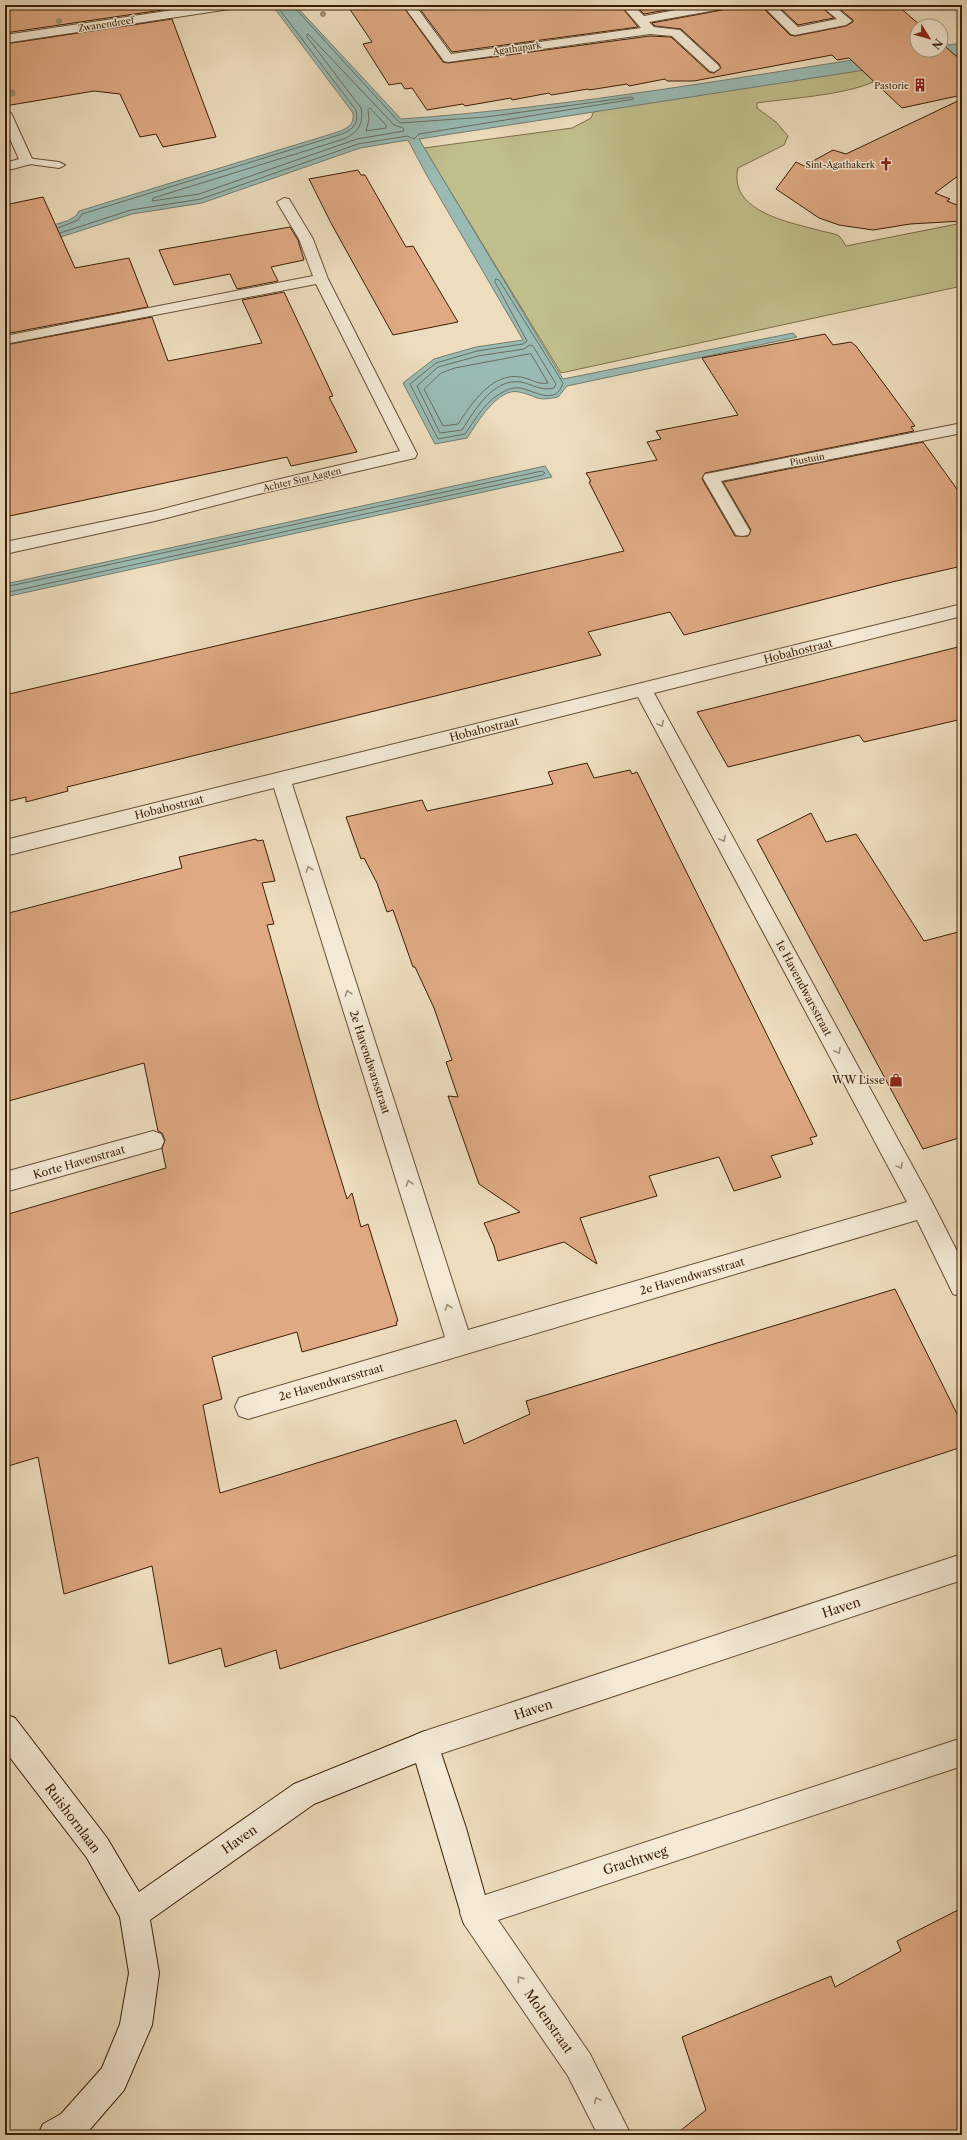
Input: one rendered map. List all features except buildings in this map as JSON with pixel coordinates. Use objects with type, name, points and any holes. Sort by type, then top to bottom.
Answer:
[{"type":"street","name":"Zwanendreef","points":[[5,39],[230,5]]},
{"type":"street","name":"Agathapark","points":[[409,5],[448,58],[650,30],[676,32],[714,68]]},
{"type":"street","points":[[627,5],[650,30]]},
{"type":"street","points":[[641,20],[722,5]]},
{"type":"street","points":[[768,5],[795,30],[846,21],[826,5]]},
{"type":"street","points":[[5,113],[26,162],[5,167]]},
{"type":"street","name":"Achter Sint Aagten","points":[[5,548],[155,516],[263,488],[409,454],[321,279],[318,266],[296,219],[284,202]]},
{"type":"street","points":[[5,340],[321,279]]},
{"type":"street","name":"Piustuin","points":[[742,531],[711,478],[962,428]]},
{"type":"street","name":"Hobahostraat","points":[[5,848],[962,610]]},
{"type":"street","name":"1e Havendwarsstraat","points":[[643,690],[923,1208],[962,1286]]},
{"type":"street","name":"2e Havendwarsstraat","points":[[281,780],[460,1344]]},
{"type":"street","name":"Korte Havenstraat","points":[[5,1182],[153,1141]]},
{"type":"street","name":"2e Havendwarsstraat","points":[[248,1407],[923,1208]]},
{"type":"street","name":"Haven","points":[[134,1913],[304,1794],[425,1745],[962,1567]]},
{"type":"street","name":"Ruishornlaan","points":[[5,1728],[98,1848],[134,1913]]},
{"type":"street","points":[[425,1745],[451,1828],[474,1913]]},
{"type":"street","name":"Grachtweg","points":[[474,1913],[962,1752]]},
{"type":"street","points":[[54,2135],[72,2125],[113,2079],[136,2025],[144,1973],[134,1913]]},
{"type":"street","name":"Molenstraat","points":[[474,1913],[579,2065],[615,2135]]},
{"type":"lane","points":[[26,162],[59,165]]},
{"type":"shaded area","points":[[894,65],[881,78],[869,84],[821,95],[757,103],[757,108],[776,122],[788,136],[784,145],[738,168],[737,183],[742,195],[751,204],[763,212],[791,223],[837,235],[846,246],[962,223],[962,286],[561,373],[424,148],[572,128],[591,118],[594,111]]},
{"type":"water","points":[[272,5],[295,5],[401,119],[466,114],[595,99],[909,51],[909,58],[943,58],[419,139],[563,379],[793,333],[797,337],[567,386],[558,397],[540,399],[519,392],[511,392],[496,400],[482,416],[467,438],[435,444],[403,383],[434,359],[476,347],[523,340],[426,174],[408,140],[360,148],[202,203],[132,214],[5,255],[5,239],[67,221],[76,216],[79,211],[341,131],[352,122],[353,113]]},
{"type":"water","points":[[962,43],[962,55],[949,57],[949,45]]},
{"type":"water","points":[[545,466],[552,477],[5,597],[5,584]]},
{"type":"place","name":"Pastorie","points":[[920,85]]},
{"type":"place","name":"Sint-Agathakerk","points":[[886,164]]},
{"type":"place","name":"WW Lisse","points":[[896,1080]]}]
